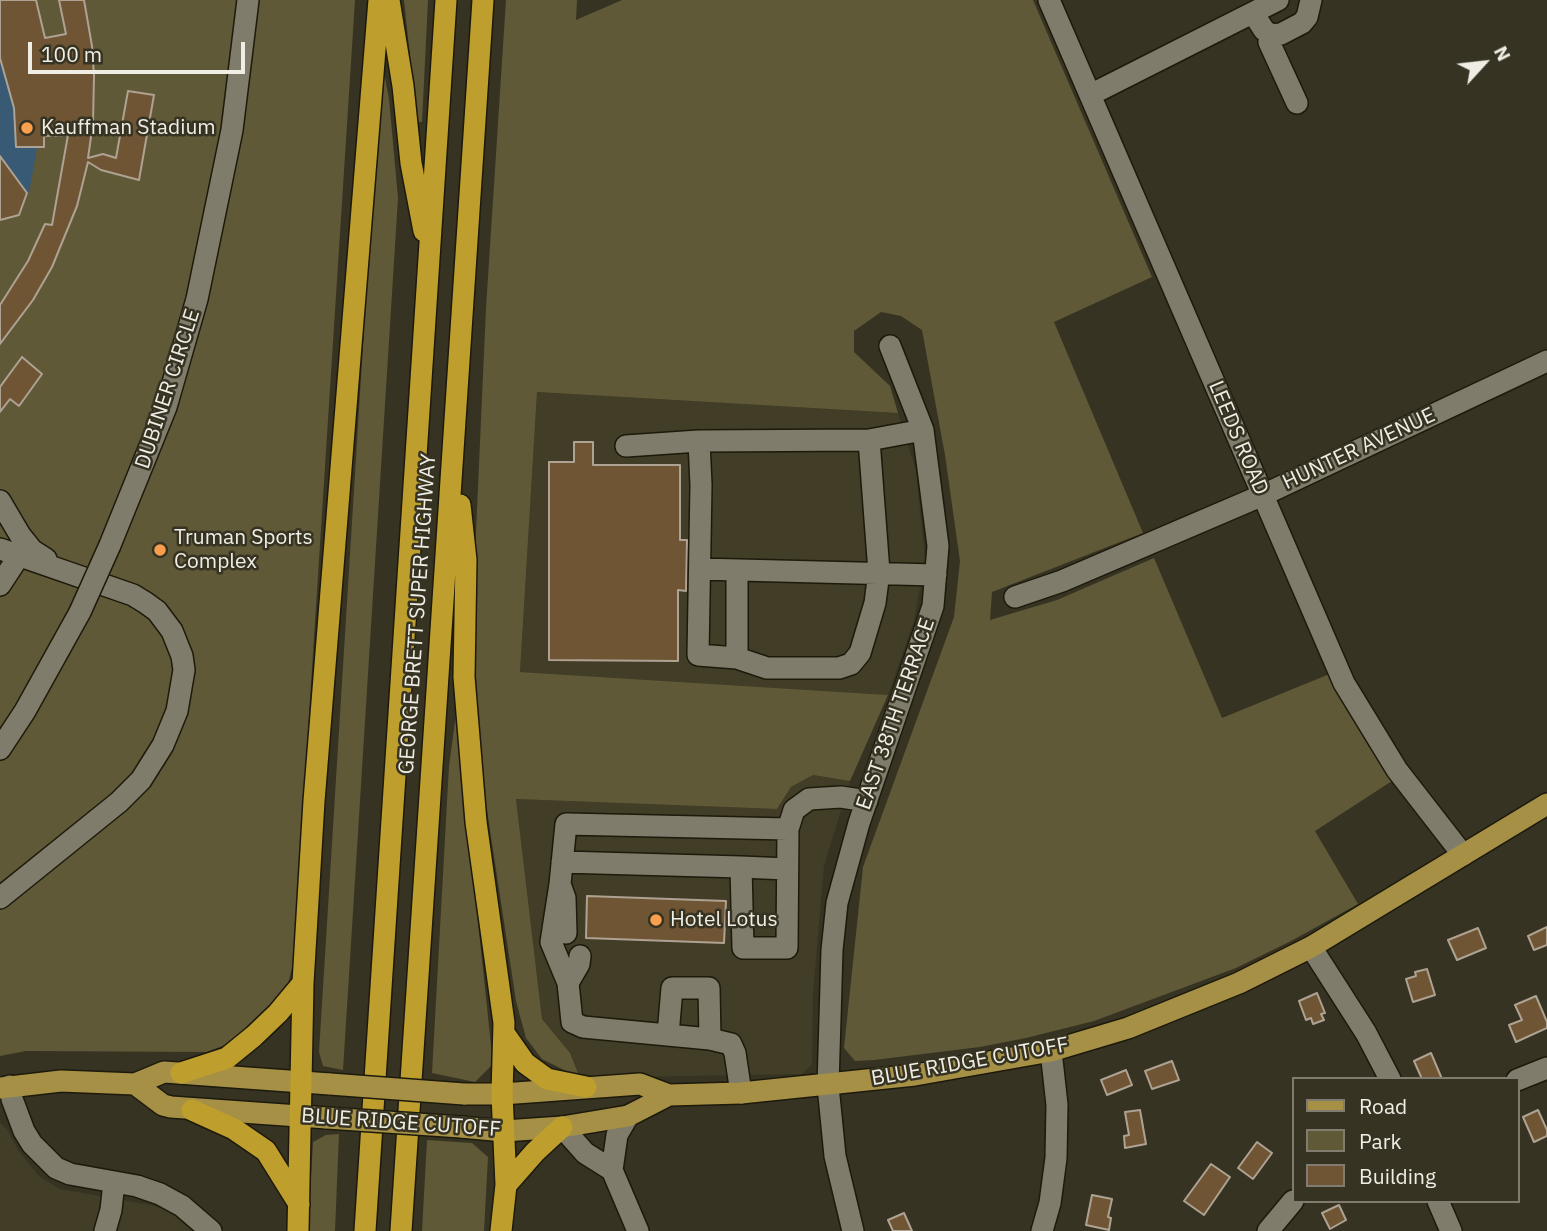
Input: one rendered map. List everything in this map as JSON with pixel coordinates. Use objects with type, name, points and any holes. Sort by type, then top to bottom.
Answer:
[{"type":"highway","points":[[298,1231],[303,983],[314,801],[379,0]]},
{"type":"highway","points":[[389,0],[411,163],[429,260]]},
{"type":"highway","name":"GEORGE BRETT SUPER HIGHWAY","points":[[365,1231],[446,0]]},
{"type":"highway","name":"GEORGE BRETT SUPER HIGHWAY","points":[[401,1231],[483,0]]},
{"type":"highway","points":[[453,445],[466,560],[465,690],[477,822],[504,1032],[502,1094],[506,1185],[501,1231]]},
{"type":"highway","points":[[181,1073],[227,1058],[278,1013],[303,983]]},
{"type":"highway","points":[[504,1032],[525,1063],[547,1079],[586,1087]]},
{"type":"highway","points":[[192,1110],[234,1129],[266,1151],[299,1204]]},
{"type":"highway","points":[[506,1185],[562,1127]]},
{"type":"main road","name":"BLUE RIDGE CUTOFF","points":[[5,1087],[61,1081],[135,1084],[164,1072],[464,1094],[502,1094],[640,1084],[669,1095],[741,1093],[915,1075],[1051,1051],[1128,1028],[1239,983],[1311,947],[1547,804]]},
{"type":"main road","name":"BLUE RIDGE CUTOFF","points":[[135,1084],[163,1105],[192,1110],[504,1132],[562,1127],[628,1116],[669,1095]]},
{"type":"street","name":"DUBINER CIRCLE","points":[[0,749],[25,711],[80,612],[166,407],[197,299],[232,130],[248,0]]},
{"type":"street","name":"LEEDS ROAD","points":[[1049,0],[1344,682],[1397,770],[1463,855]]},
{"type":"street","points":[[1090,94],[1278,0]]},
{"type":"street","points":[[1253,13],[1264,30],[1271,35],[1281,34],[1302,23],[1307,17],[1311,0]]},
{"type":"street","points":[[1271,35],[1269,43],[1297,103]]},
{"type":"street","name":"EAST 38TH TERRACE","points":[[853,1231],[835,1156],[828,1086],[836,903],[847,860],[933,606],[938,546],[923,430],[890,346]]},
{"type":"street","name":"HUNTER AVENUE","points":[[1015,597],[1062,581],[1263,495],[1547,361]]},
{"type":"street","points":[[626,446],[699,441],[869,440],[923,430]]},
{"type":"street","points":[[699,441],[698,655],[737,658],[767,668],[839,668],[851,664],[860,653],[875,603],[879,572],[869,440]]},
{"type":"street","points":[[0,501],[32,550],[65,572]]},
{"type":"street","points":[[0,585],[9,552],[133,596],[156,611],[172,631],[183,656],[184,683],[163,745],[153,764],[131,792],[0,898]]},
{"type":"street","points":[[700,569],[936,575]]},
{"type":"street","points":[[737,570],[737,658]]},
{"type":"street","points":[[741,867],[743,948],[787,948],[788,829],[794,810],[809,799],[841,797],[867,801]]},
{"type":"street","points":[[741,1093],[735,1053],[731,1044],[710,1039],[583,1027],[572,1022],[568,982],[551,942],[566,824],[788,829]]},
{"type":"street","points":[[562,862],[788,869]]},
{"type":"street","points":[[560,884],[565,898],[566,933]]},
{"type":"street","points":[[1311,947],[1366,1033],[1389,1077]]},
{"type":"street","points":[[568,982],[579,964],[580,956]]},
{"type":"street","points":[[668,1035],[672,988],[709,988],[710,1039]]},
{"type":"street","points":[[1042,1231],[1050,1203],[1056,1158],[1057,1105],[1051,1051]]},
{"type":"street","points":[[1519,1079],[1547,1068]]},
{"type":"street","points":[[5,1087],[32,1144],[56,1168],[70,1174],[160,1194],[182,1206],[211,1231]]},
{"type":"street","points":[[628,1116],[617,1135],[612,1170],[638,1231]]},
{"type":"street","points":[[562,1127],[585,1153],[612,1170]]},
{"type":"street","points":[[105,1231],[111,1210],[114,1182]]},
{"type":"street","points":[[1268,1231],[1292,1202]]},
{"type":"street","points":[[1440,1214],[1451,1231]]},
{"type":"shaded area","points":[[537,392],[898,413],[916,471],[925,559],[914,621],[888,695],[520,672]]},
{"type":"shaded area","points":[[813,775],[850,781],[824,866],[813,993],[812,1065],[802,1074],[580,1078],[570,1053],[542,1019],[516,799],[777,809],[791,787]]},
{"type":"shaded area","points":[[0,1123],[39,1176],[60,1189],[151,1205],[169,1211],[192,1231],[0,1231]]},
{"type":"green space","name":"Truman Sports Complex","points":[[0,0],[355,0],[293,964],[286,992],[235,1041],[207,1052],[26,1051],[0,1056]]},
{"type":"green space","points":[[404,0],[428,0],[422,122],[417,122]]},
{"type":"green space","points":[[506,0],[577,0],[576,20],[622,0],[1033,0],[1152,277],[1054,322],[1143,533],[992,592],[990,620],[1057,600],[1154,558],[1222,718],[1332,673],[1362,733],[1392,781],[1315,831],[1358,904],[1236,968],[1094,1021],[980,1047],[874,1060],[855,1061],[844,1048],[863,867],[954,617],[960,561],[945,455],[922,330],[901,316],[881,312],[854,331],[854,352],[890,386],[898,413],[537,392],[520,672],[888,695],[850,781],[813,775],[791,787],[777,809],[516,799],[542,1019],[570,1053],[580,1078],[542,1059],[526,1038],[516,1001],[473,718],[473,599],[486,308]]},
{"type":"green space","points":[[381,56],[389,99],[398,198],[343,1070],[323,1066],[319,1052]]},
{"type":"green space","points":[[456,714],[493,1064],[475,1082],[432,1073],[449,766]]},
{"type":"green space","points":[[339,1134],[335,1231],[308,1231],[313,1142],[326,1135]]},
{"type":"green space","points":[[427,1140],[472,1143],[488,1157],[484,1231],[422,1231]]},
{"type":"water","points":[[0,63],[6,75],[14,108],[16,147],[37,148],[29,193],[8,166],[0,161]]},
{"type":"building","points":[[0,0],[36,0],[45,38],[66,34],[59,0],[84,0],[94,76],[93,123],[88,158],[103,154],[116,158],[128,91],[154,95],[139,180],[101,170],[88,162],[77,206],[52,267],[33,300],[0,344],[0,305],[28,261],[45,224],[52,225],[68,135],[44,136],[44,147],[16,147],[14,108],[0,58]]},
{"type":"building","points":[[0,156],[27,193],[19,215],[0,220]]},
{"type":"building","points":[[22,357],[42,374],[19,406],[10,399],[0,412],[0,387]]},
{"type":"building","points":[[574,442],[593,442],[593,465],[680,465],[680,540],[687,540],[686,591],[678,590],[678,661],[549,660],[549,462],[574,462]]},
{"type":"building","name":"Hotel Lotus","points":[[587,896],[726,901],[724,943],[586,938]]},
{"type":"building","points":[[1547,927],[1547,945],[1534,950],[1528,936]]},
{"type":"building","points":[[1478,928],[1486,948],[1457,960],[1448,940]]},
{"type":"building","points":[[1427,969],[1435,995],[1413,1002],[1406,979],[1416,976],[1415,972]]},
{"type":"building","points":[[1317,993],[1325,1013],[1321,1014],[1324,1020],[1313,1024],[1311,1018],[1306,1020],[1299,1001]]},
{"type":"building","points":[[1536,996],[1547,1028],[1516,1042],[1509,1025],[1522,1020],[1515,1005]]},
{"type":"building","points":[[1431,1053],[1441,1077],[1421,1077],[1414,1061]]},
{"type":"building","points":[[1172,1061],[1179,1080],[1152,1089],[1145,1071]]},
{"type":"building","points":[[1126,1070],[1132,1085],[1107,1095],[1101,1080]]},
{"type":"building","points":[[1140,1110],[1146,1144],[1125,1148],[1124,1136],[1129,1135],[1125,1112]]},
{"type":"building","points":[[1538,1110],[1547,1136],[1534,1142],[1523,1117]]},
{"type":"building","points":[[1257,1142],[1272,1153],[1253,1179],[1238,1168]]},
{"type":"building","points":[[1211,1164],[1230,1177],[1204,1215],[1184,1201]]},
{"type":"building","points":[[1092,1195],[1112,1199],[1108,1217],[1111,1218],[1109,1230],[1086,1225]]},
{"type":"building","points":[[1339,1205],[1346,1220],[1330,1229],[1322,1213]]},
{"type":"building","points":[[904,1213],[912,1231],[893,1231],[888,1220]]},
{"type":"place","name":"Kauffman Stadium","points":[[27,128]]},
{"type":"place","name":"Truman Sports Complex","points":[[160,550]]},
{"type":"place","name":"Hotel Lotus","points":[[656,920]]}]
